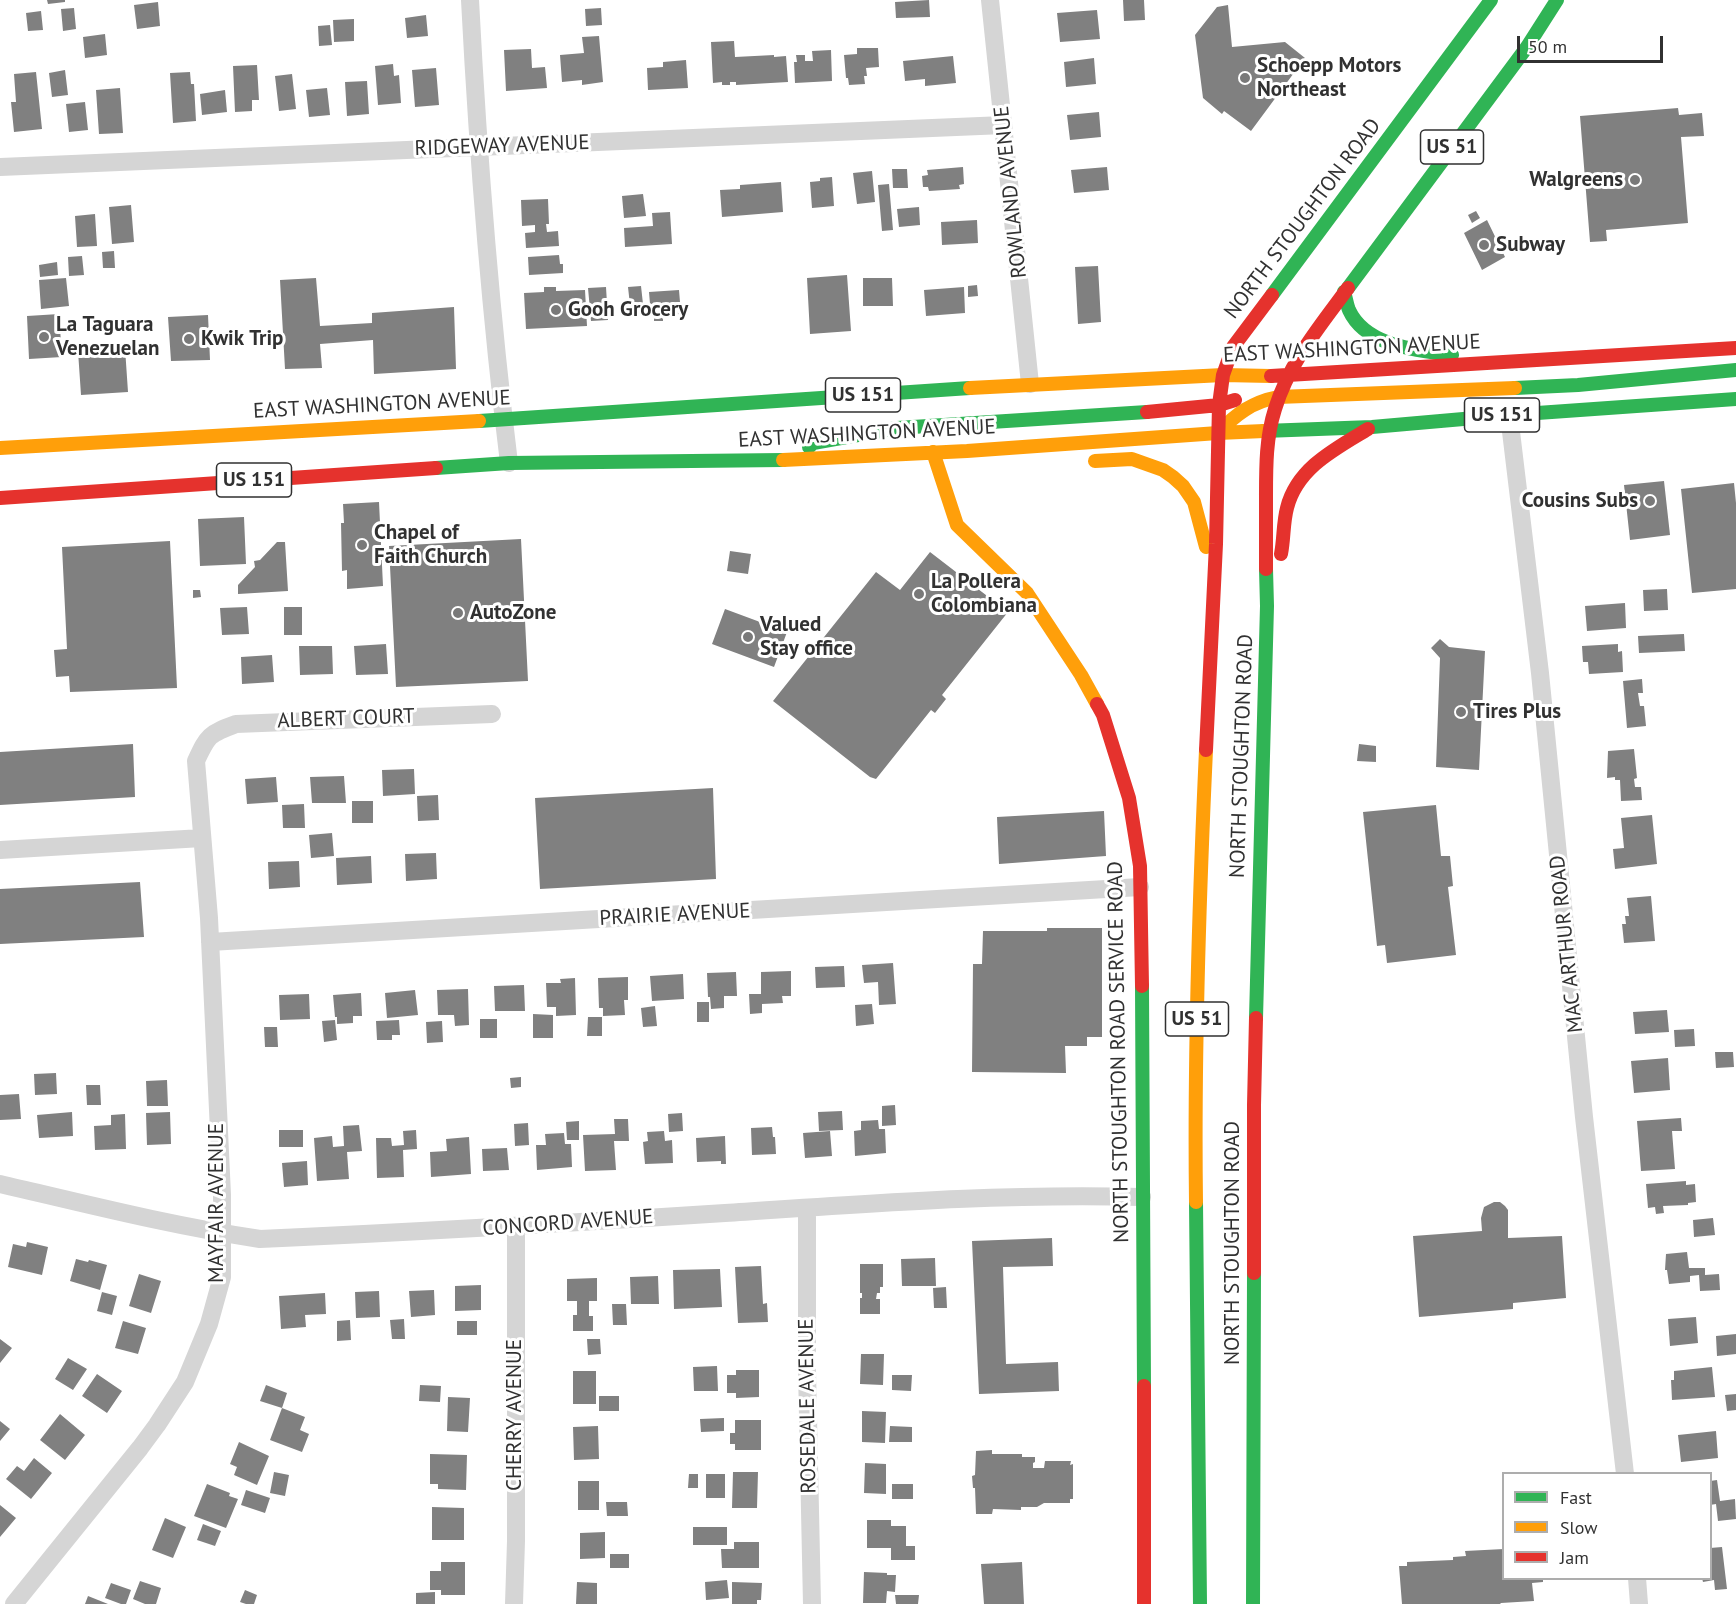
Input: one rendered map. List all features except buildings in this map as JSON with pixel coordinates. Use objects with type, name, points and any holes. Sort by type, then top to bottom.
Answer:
[{"type":"main road","name":"NORTH STOUGHTON ROAD","points":[[1200,1604],[1195,1107],[1201,851],[1216,544],[1219,405],[1223,375],[1233,347],[1491,0]]},
{"type":"main road","name":"NORTH STOUGHTON ROAD","points":[[1253,1604],[1254,1105],[1267,606],[1266,476],[1269,431],[1286,376],[1305,346],[1527,47],[1557,0]]},
{"type":"main road","points":[[1344,292],[1349,309],[1356,321],[1376,336],[1394,345],[1495,363]]},
{"type":"main road","name":"EAST WASHINGTON AVENUE","points":[[0,448],[503,420],[1030,384],[1223,375],[1286,376],[1736,348]]},
{"type":"main road","points":[[1218,434],[1244,407],[1265,398],[1578,385],[1736,370]]},
{"type":"main road","points":[[794,460],[813,443],[897,428],[1116,415],[1219,405],[1244,397],[1286,376]]},
{"type":"main road","name":"EAST WASHINGTON AVENUE","points":[[0,498],[509,463],[794,460],[967,451],[1218,434],[1372,427],[1736,399]]},
{"type":"main road","points":[[1267,606],[1282,547],[1287,508],[1295,486],[1306,471],[1320,459],[1372,427]]},
{"type":"main road","points":[[967,451],[977,462]]},
{"type":"main road","name":"NORTH STOUGHTON ROAD SERVICE ROAD","points":[[933,452],[957,525],[1027,593],[1076,668],[1103,715],[1130,798],[1140,866],[1143,1013],[1143,1604]]},
{"type":"main road","points":[[1087,461],[1132,459],[1152,465],[1173,477],[1183,486],[1194,502],[1205,539],[1211,654]]},
{"type":"street","points":[[470,0],[478,147],[499,388],[509,463]]},
{"type":"street","name":"ROWLAND AVENUE","points":[[990,0],[1030,384]]},
{"type":"street","name":"RIDGEWAY AVENUE","points":[[0,167],[1004,125]]},
{"type":"street","name":"MAC ARTHUR ROAD","points":[[1509,415],[1540,673],[1584,1117],[1625,1472]]},
{"type":"street","name":"ALBERT COURT","points":[[205,741],[213,732],[236,724],[492,714]]},
{"type":"street","name":"MAYFAIR AVENUE","points":[[14,1604],[140,1448],[185,1382],[208,1324],[222,1277],[222,1195],[210,942],[196,761],[205,741]]},
{"type":"street","points":[[0,850],[202,838]]},
{"type":"street","name":"PRAIRIE AVENUE","points":[[210,942],[1140,887]]},
{"type":"street","name":"CONCORD AVENUE","points":[[0,1184],[116,1212],[260,1239],[516,1227],[970,1198],[1142,1197]]},
{"type":"street","name":"ROSEDALE AVENUE","points":[[807,1208],[807,1370],[812,1604]]},
{"type":"street","name":"CHERRY AVENUE","points":[[514,1604],[516,1227]]},
{"type":"street","points":[[1636,1580],[1640,1604]]},
{"type":"traffic: fast","points":[[1272,295],[1491,0]]},
{"type":"traffic: fast","points":[[1348,288],[1527,47],[1557,0]]},
{"type":"traffic: fast","points":[[1344,292],[1349,310],[1367,332],[1394,344],[1452,355]]},
{"type":"traffic: fast","points":[[1515,388],[1578,385],[1736,370]]},
{"type":"traffic: fast","points":[[479,421],[970,388]]},
{"type":"traffic: fast","points":[[1264,431],[1372,427],[1736,399]]},
{"type":"traffic: fast","points":[[809,447],[813,443],[897,428],[1147,412]]},
{"type":"traffic: fast","points":[[436,468],[509,463],[783,460]]},
{"type":"traffic: fast","points":[[1256,1018],[1267,606],[1266,569]]},
{"type":"traffic: fast","points":[[1142,986],[1144,1386]]},
{"type":"traffic: fast","points":[[1196,1202],[1200,1604]]},
{"type":"traffic: fast","points":[[1253,1604],[1254,1273]]},
{"type":"traffic: slow","points":[[970,388],[1223,375],[1271,376]]},
{"type":"traffic: slow","points":[[1218,433],[1245,410],[1260,402],[1278,397],[1515,388]]},
{"type":"traffic: slow","points":[[0,448],[479,421]]},
{"type":"traffic: slow","points":[[783,460],[967,451],[1264,431]]},
{"type":"traffic: slow","points":[[933,452],[957,525],[1027,593],[1081,675],[1097,704]]},
{"type":"traffic: slow","points":[[1095,461],[1132,459],[1163,470],[1173,477],[1183,486],[1194,502],[1206,547]]},
{"type":"traffic: slow","points":[[1196,1202],[1198,976],[1206,750]]},
{"type":"traffic: jam","points":[[1266,569],[1266,462],[1275,409],[1288,376],[1297,361],[1348,288]]},
{"type":"traffic: jam","points":[[1206,750],[1216,544],[1219,405],[1223,375],[1233,347],[1272,295]]},
{"type":"traffic: jam","points":[[1271,376],[1736,348]]},
{"type":"traffic: jam","points":[[1147,412],[1219,405],[1235,400]]},
{"type":"traffic: jam","points":[[1281,554],[1287,508],[1299,482],[1319,461],[1368,429]]},
{"type":"traffic: jam","points":[[0,498],[436,468]]},
{"type":"traffic: jam","points":[[1097,704],[1103,715],[1129,798],[1140,866],[1142,986]]},
{"type":"traffic: jam","points":[[1254,1273],[1256,1018]]},
{"type":"traffic: jam","points":[[1144,1386],[1144,1604]]},
{"type":"place","name":"Schoepp Motors Northeast","points":[[1245,78]]},
{"type":"place","name":"Walgreens","points":[[1635,180]]},
{"type":"place","name":"Subway","points":[[1484,245]]},
{"type":"place","name":"Gooh Grocery","points":[[556,310]]},
{"type":"place","name":"La Taguara Venezuelan","points":[[44,337]]},
{"type":"place","name":"Kwik Trip","points":[[189,339]]},
{"type":"place","name":"Cousins Subs","points":[[1650,501]]},
{"type":"place","name":"Chapel of Faith Church","points":[[362,545]]},
{"type":"place","name":"La Pollera Colombiana","points":[[919,594]]},
{"type":"place","name":"AutoZone","points":[[458,613]]},
{"type":"place","name":"Valued Stay office","points":[[748,637]]},
{"type":"place","name":"Tires Plus","points":[[1461,712]]}]
